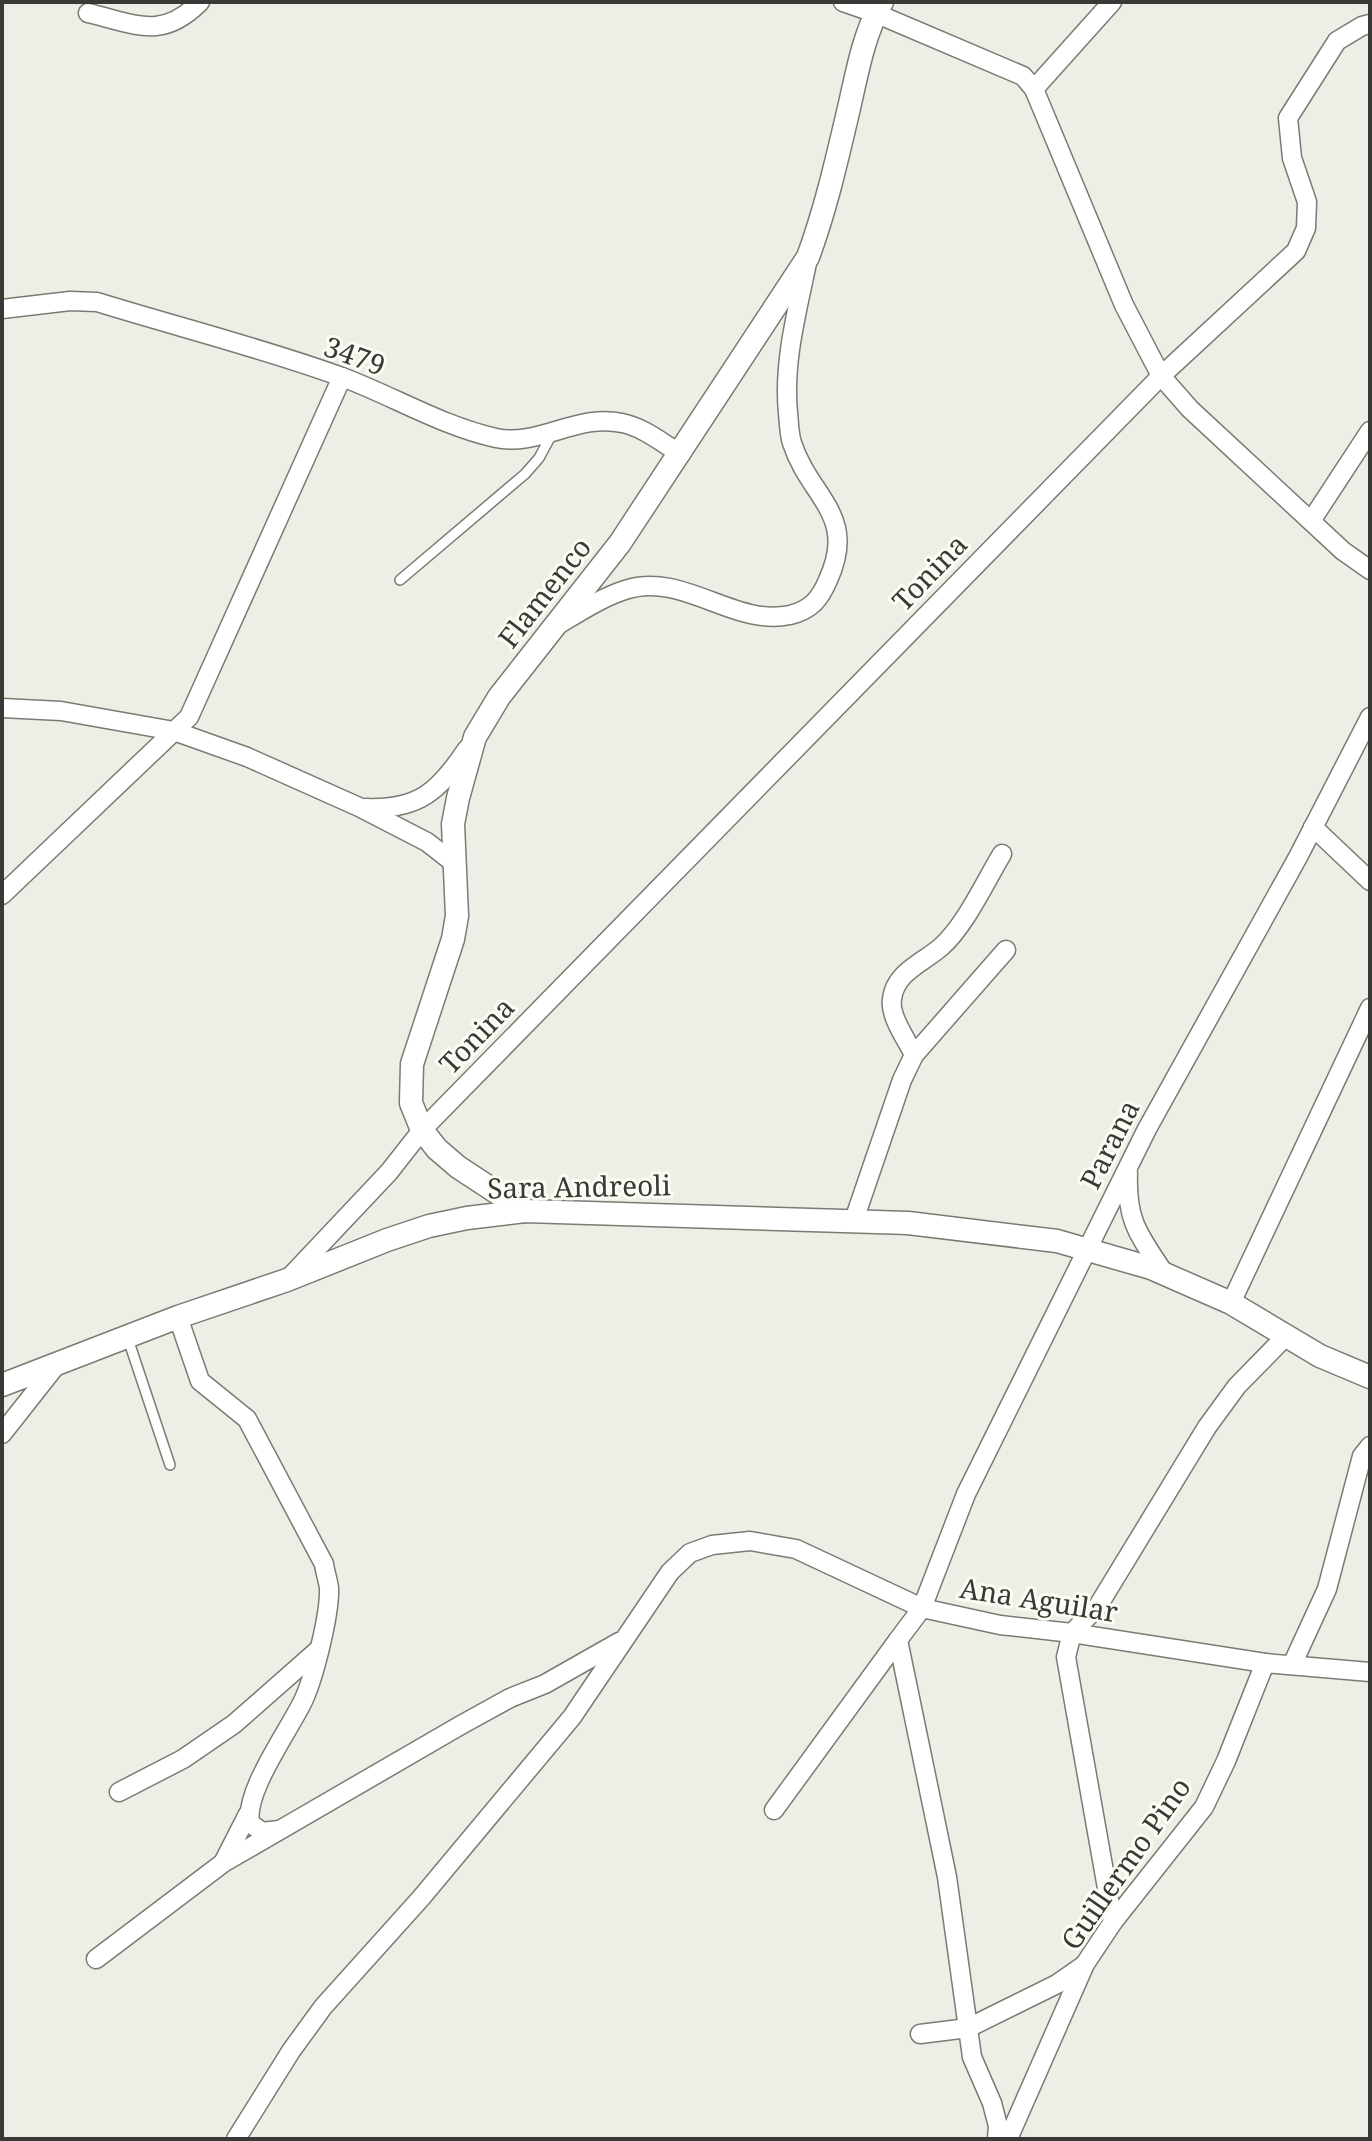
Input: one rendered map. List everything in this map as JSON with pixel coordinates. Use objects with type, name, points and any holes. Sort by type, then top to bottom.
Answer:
[{"type":"street","points":[[88,13],[154,28],[187,15],[200,2]]},
{"type":"street","points":[[843,2],[879,8],[1023,76],[1034,89],[1124,305],[1161,376],[1190,409],[1343,551],[1370,570]]},
{"type":"street","points":[[1034,89],[1112,2]]},
{"type":"street","name":"Flamenco","points":[[525,1211],[458,1167],[422,1130],[411,1103],[412,1064],[453,939],[457,916],[453,824],[475,737],[499,697],[620,543],[808,257],[824,212],[858,70],[879,8]]},
{"type":"street","name":"Tonina","points":[[287,1280],[389,1172],[422,1130],[1161,376],[1296,251],[1306,228],[1307,202],[1292,158],[1288,118],[1337,41],[1370,24]]},
{"type":"street","points":[[555,626],[627,589],[648,586],[678,588],[747,613],[788,615],[808,609],[820,598],[837,561],[840,539],[833,519],[791,442],[787,385],[789,356],[808,257]]},
{"type":"street","name":"3479","points":[[2,309],[70,301],[97,302],[342,377],[464,428],[499,439],[531,438],[601,420],[638,428],[681,454]]},
{"type":"street","points":[[2,895],[189,717],[342,377]]},
{"type":"street","points":[[1311,521],[1370,431]]},
{"type":"street","points":[[2,708],[61,711],[174,731],[247,757],[359,807],[427,842],[455,864]]},
{"type":"street","name":"Parana","points":[[774,1810],[922,1608],[966,1494],[1128,1167],[1370,717]]},
{"type":"street","points":[[359,807],[388,809],[419,800],[447,780],[475,737]]},
{"type":"street","points":[[1313,827],[1370,881]]},
{"type":"street","points":[[914,1055],[891,1002],[896,984],[944,945],[1002,854]]},
{"type":"street","points":[[854,1220],[902,1080],[914,1055],[1006,950]]},
{"type":"street","points":[[1231,1303],[1368,1018]]},
{"type":"street","points":[[1128,1167],[1127,1200],[1135,1230],[1166,1276]]},
{"type":"street","name":"Sara Andreoli","points":[[2,1385],[429,1226],[525,1211],[908,1223],[1057,1241],[1151,1268],[1231,1303],[1320,1356],[1370,1377]]},
{"type":"street","points":[[178,1317],[200,1381],[247,1419],[324,1564],[329,1588],[326,1618],[305,1698],[253,1795],[248,1814],[223,1863]]},
{"type":"street","points":[[1113,1922],[1066,1657],[1072,1633],[1098,1606],[1207,1427],[1237,1386],[1285,1337]]},
{"type":"street","points":[[2,1434],[60,1361]]},
{"type":"street","points":[[1292,1665],[1327,1589],[1362,1456],[1370,1446]]},
{"type":"street","name":"Ana Aguilar","points":[[625,1639],[670,1572],[690,1553],[712,1545],[750,1541],[796,1549],[922,1608],[1000,1625],[1265,1663],[1370,1672]]},
{"type":"street","points":[[96,1959],[223,1863],[461,1725],[510,1698],[545,1684],[625,1639]]},
{"type":"street","points":[[236,2139],[291,2051],[323,2007],[421,1898],[572,1717],[625,1639]]},
{"type":"street","points":[[898,1640],[947,1877],[972,2057],[992,2103],[998,2126],[997,2139]]},
{"type":"street","points":[[119,1792],[183,1759],[234,1724],[317,1651]]},
{"type":"street","name":"Guillermo Pino","points":[[1008,2139],[1085,1964],[1113,1922],[1204,1807],[1265,1663]]},
{"type":"street","points":[[248,1814],[250,1823],[262,1832],[279,1830]]},
{"type":"street","points":[[920,2034],[968,2028],[1057,1984],[1085,1964]]},
{"type":"lane","points":[[400,580],[525,474],[539,458],[554,431]]},
{"type":"lane","points":[[127,1336],[170,1465]]}]
